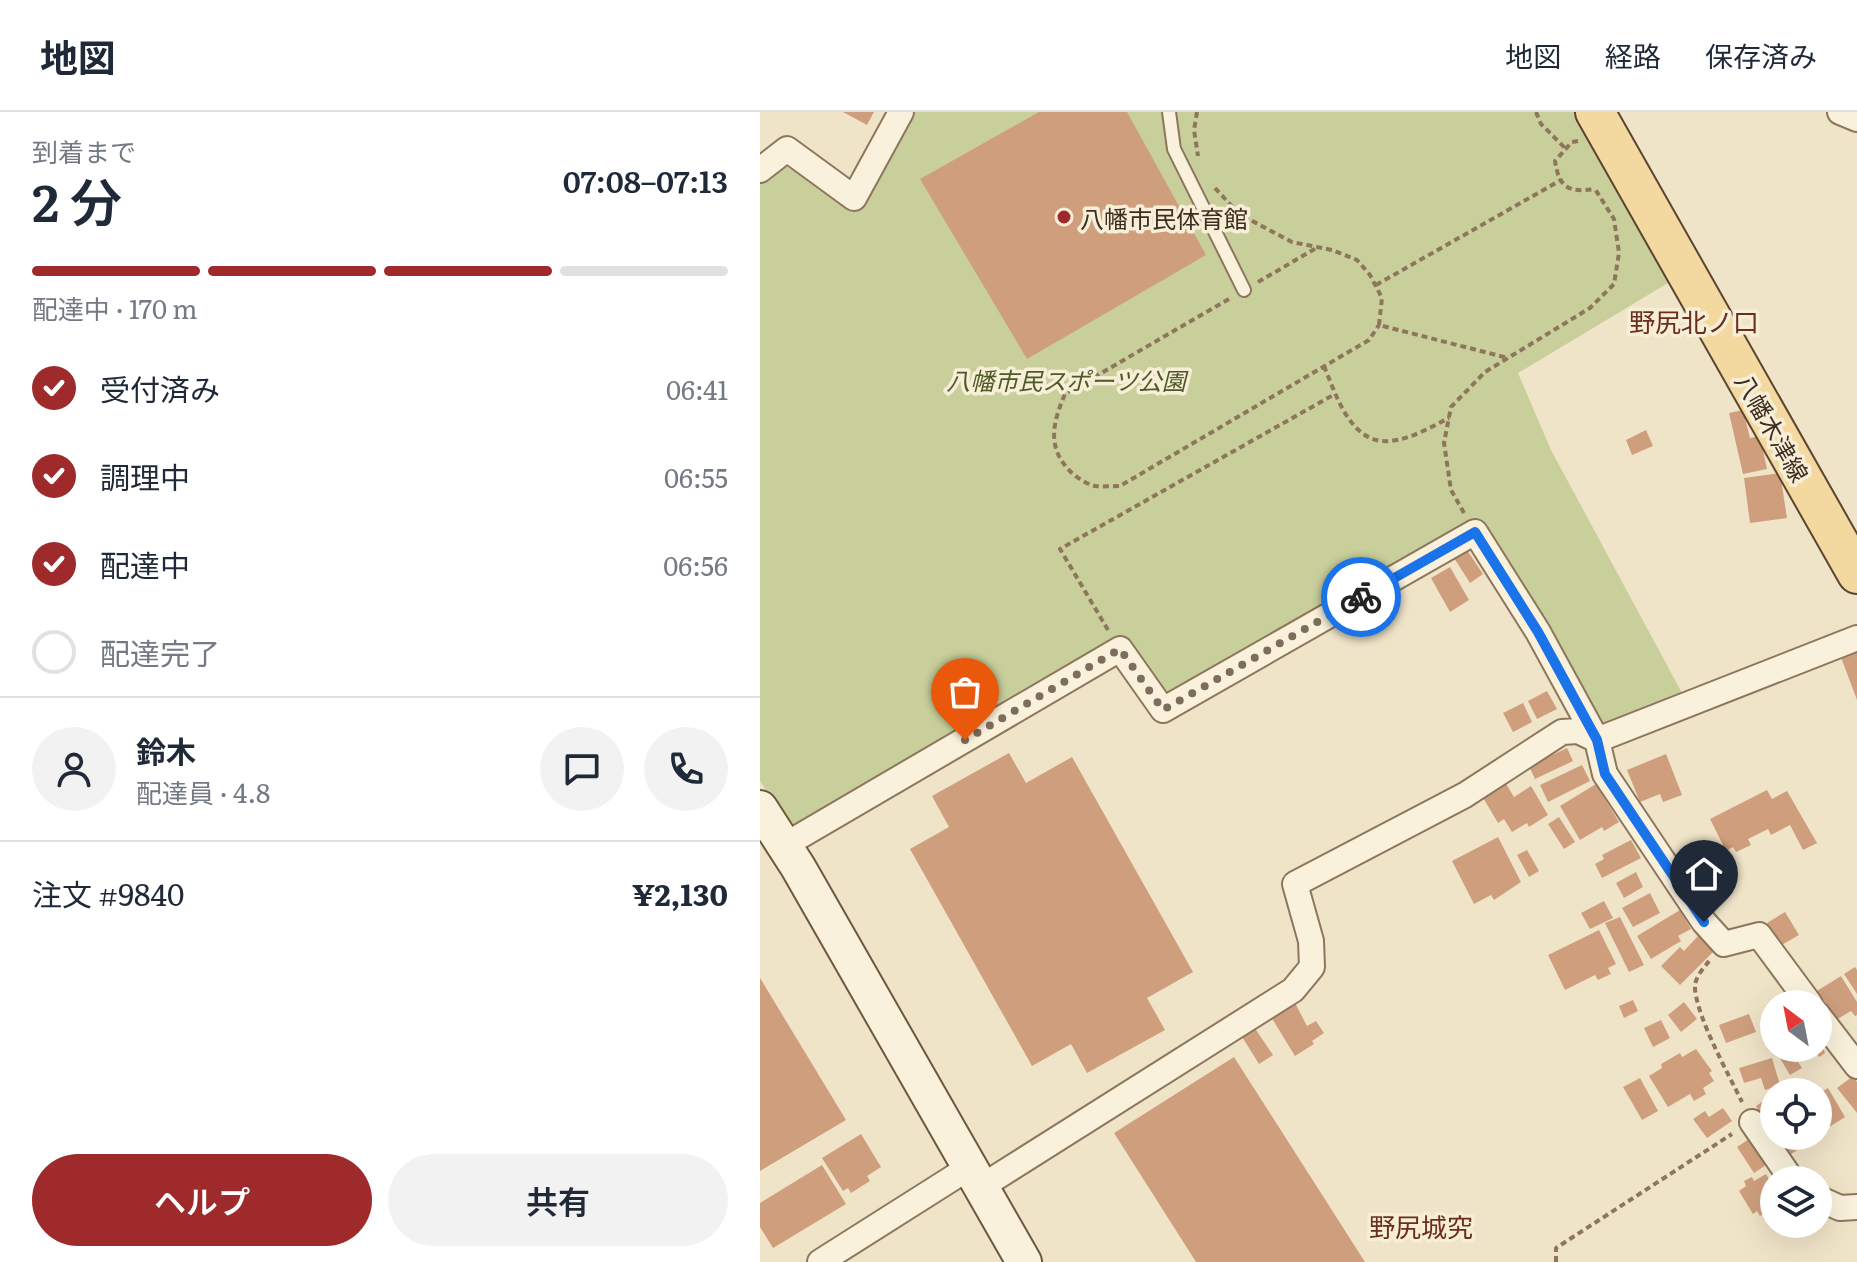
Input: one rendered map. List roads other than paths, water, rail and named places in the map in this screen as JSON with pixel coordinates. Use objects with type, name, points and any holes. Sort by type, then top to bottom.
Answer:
[{"type":"main road","name":"八幡木津線","points":[[1595,112],[1610,153],[1857,574]]},
{"type":"street","points":[[760,170],[787,149],[854,198],[901,112]]},
{"type":"street","points":[[1840,112],[1857,119]]},
{"type":"street","points":[[785,845],[1120,649],[1163,710],[1475,532],[1538,632],[1597,740],[1605,774],[1704,922],[1724,944],[1759,935],[1800,990]]},
{"type":"street","points":[[820,1262],[976,1177],[1293,990],[1312,967],[1311,941],[1295,884],[1465,795],[1562,732],[1578,731],[1597,740],[1857,638]]},
{"type":"street","points":[[760,808],[785,845],[1024,1262]]},
{"type":"street","points":[[1832,1033],[1857,1066]]},
{"type":"street","points":[[1752,1122],[1782,1166]]},
{"type":"street","points":[[1832,1206],[1857,1207]]},
{"type":"lane","points":[[1168,112],[1174,149],[1244,290]]},
{"type":"place","name":"八幡市民体育館","points":[[1064,217]]},
{"type":"district","name":"野尻北ノ口","points":[[1694,320]]},
{"type":"district","name":"野尻城究","points":[[1421,1225]]},
{"type":"park label","name":"八幡市民スポーツ公園","points":[[1066,379]]}]
